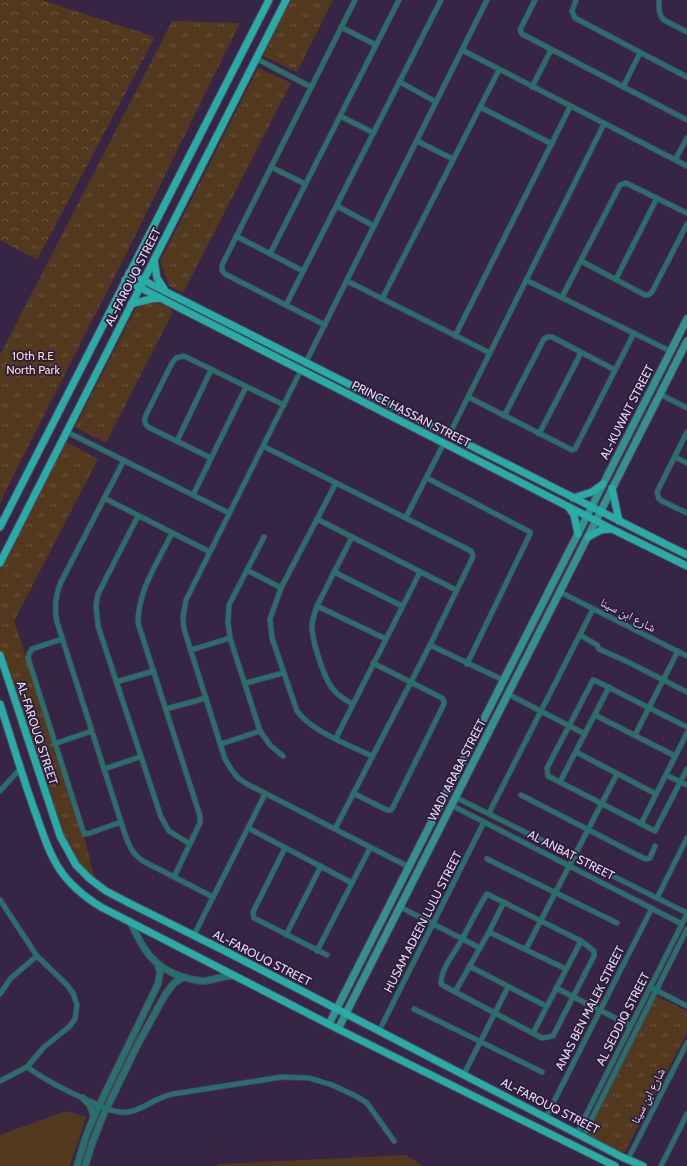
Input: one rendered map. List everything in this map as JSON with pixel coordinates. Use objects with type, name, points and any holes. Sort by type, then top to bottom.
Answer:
[{"type":"main road","name":"AL-FAROUQ STREET","points":[[0,527],[269,0]]},
{"type":"main road","name":"AL-FAROUQ STREET","points":[[0,564],[286,0]]},
{"type":"main road","points":[[154,260],[157,278],[167,292]]},
{"type":"main road","name":"PRINCE HASSAN STREET","points":[[129,273],[687,555]]},
{"type":"main road","name":"PRINCE HASSAN STREET","points":[[125,280],[567,507],[687,566]]},
{"type":"main road","points":[[131,304],[161,298]]},
{"type":"main road","name":"AL-KUWAIT STREET","points":[[586,516],[687,318]]},
{"type":"main road","name":"AL-KUWAIT STREET","points":[[596,521],[687,341]]},
{"type":"main road","points":[[573,498],[592,492],[603,484]]},
{"type":"main road","points":[[612,488],[619,521]]},
{"type":"main road","points":[[567,507],[574,515],[578,534]]},
{"type":"main road","name":"WADI ARABA STREET","points":[[329,1024],[586,516]]},
{"type":"main road","name":"WADI ARABA STREET","points":[[338,1029],[596,521]]},
{"type":"main road","points":[[588,537],[601,530],[614,530]]},
{"type":"main road","name":"AL-FAROUQ STREET","points":[[0,655],[53,819],[64,846],[76,865],[90,880],[106,891],[643,1166]]},
{"type":"main road","name":"AL-FAROUQ STREET","points":[[0,704],[20,769],[46,844],[60,871],[86,899],[338,1029],[615,1166]]},
{"type":"main road","points":[[480,726],[489,730]]},
{"type":"main road","points":[[495,1107],[502,1093]]},
{"type":"street","points":[[325,325],[225,274],[222,270],[222,265],[355,0]]},
{"type":"street","points":[[270,254],[399,0]]},
{"type":"street","points":[[286,305],[441,0]]},
{"type":"street","points":[[306,362],[487,0]]},
{"type":"street","points":[[535,0],[521,28],[521,33],[524,36],[687,120]]},
{"type":"street","points":[[576,0],[572,11],[575,18],[687,77]]},
{"type":"street","points":[[659,0],[661,17],[687,32]]},
{"type":"street","points":[[341,27],[376,45]]},
{"type":"street","points":[[462,50],[687,166]]},
{"type":"street","points":[[532,87],[551,50]]},
{"type":"street","points":[[623,87],[640,53]]},
{"type":"street","points":[[257,59],[311,87]]},
{"type":"street","points":[[382,299],[499,70]]},
{"type":"street","points":[[400,82],[436,102]]},
{"type":"street","points":[[480,107],[552,144]]},
{"type":"street","points":[[455,336],[570,107]]},
{"type":"street","points":[[340,116],[374,133]]},
{"type":"street","points":[[449,435],[604,124]]},
{"type":"street","points":[[675,160],[687,138]]},
{"type":"street","points":[[417,141],[453,159]]},
{"type":"street","points":[[271,167],[305,184]]},
{"type":"street","points":[[562,297],[620,184],[626,183],[687,213]]},
{"type":"street","points":[[616,279],[657,198]]},
{"type":"street","points":[[336,206],[374,226]]},
{"type":"street","points":[[581,260],[645,295],[650,294],[687,224]]},
{"type":"street","points":[[236,236],[303,271]]},
{"type":"street","points":[[526,280],[670,351]]},
{"type":"street","points":[[347,281],[490,353]]},
{"type":"street","points":[[468,397],[569,450],[575,449],[634,333]]},
{"type":"street","points":[[504,416],[544,339],[548,337],[552,337],[615,370]]},
{"type":"street","points":[[539,434],[581,353]]},
{"type":"street","points":[[211,458],[148,427],[145,424],[144,420],[146,415],[172,363],[176,358],[184,356],[284,405]]},
{"type":"street","points":[[177,441],[211,370]]},
{"type":"street","points":[[302,370],[186,600],[184,608],[184,629],[225,759],[238,778],[264,794],[409,867]]},
{"type":"street","points":[[193,495],[246,387]]},
{"type":"street","points":[[660,394],[687,408]]},
{"type":"street","points":[[67,432],[229,513]]},
{"type":"street","points":[[687,432],[659,489],[658,496],[662,501],[687,513]]},
{"type":"street","points":[[406,517],[444,443]]},
{"type":"street","points":[[263,446],[406,517],[471,551],[473,555],[430,645],[335,829]]},
{"type":"street","points":[[675,457],[687,463]]},
{"type":"street","points":[[124,460],[58,590],[54,606],[55,614],[121,822],[131,849],[134,854],[143,861],[214,897]]},
{"type":"street","points":[[427,478],[530,532],[510,577],[467,664]]},
{"type":"street","points":[[336,483],[281,588],[270,619],[272,638],[297,711],[302,717],[311,725],[372,756]]},
{"type":"street","points":[[104,498],[210,552]]},
{"type":"street","points":[[138,516],[102,584],[96,605],[98,626],[161,817],[165,826],[174,835],[190,844]]},
{"type":"street","points":[[317,519],[456,590]]},
{"type":"street","points":[[172,533],[145,586],[140,600],[138,623],[200,816],[200,823],[174,877]]},
{"type":"street","points":[[264,537],[229,605],[228,622],[230,638],[246,683],[260,731],[270,745],[283,756]]},
{"type":"street","points":[[352,537],[317,606],[313,616],[312,633],[328,682],[338,694],[353,704]]},
{"type":"street","points":[[247,570],[281,588]]},
{"type":"street","points":[[334,572],[402,606]]},
{"type":"street","points":[[336,738],[420,572]]},
{"type":"street","name":"شارع ابن سينا","points":[[560,592],[687,656]]},
{"type":"street","points":[[317,606],[386,639]]},
{"type":"street","points":[[489,813],[594,609]]},
{"type":"street","points":[[580,635],[597,645],[599,649],[687,692]]},
{"type":"street","points":[[191,650],[230,638]]},
{"type":"street","points":[[62,639],[32,649],[28,658],[54,744],[84,834],[121,822]]},
{"type":"street","points":[[430,645],[503,680]]},
{"type":"street","points":[[635,735],[678,651]]},
{"type":"street","points":[[353,793],[390,810],[393,807],[444,704],[442,698],[374,663]]},
{"type":"street","points":[[116,682],[154,671]]},
{"type":"street","points":[[246,683],[283,672]]},
{"type":"street","points":[[687,727],[593,680],[547,768],[548,776],[655,831],[687,769]]},
{"type":"street","points":[[560,782],[609,687]]},
{"type":"street","points":[[508,694],[585,734]]},
{"type":"street","points":[[166,709],[206,698]]},
{"type":"street","points":[[595,715],[675,756]]},
{"type":"street","points":[[54,744],[92,731]]},
{"type":"street","points":[[221,744],[260,731]]},
{"type":"street","points":[[641,824],[687,733]]},
{"type":"street","points":[[576,752],[656,794]]},
{"type":"street","points":[[104,769],[140,757]]},
{"type":"street","points":[[0,791],[20,769]]},
{"type":"street","points":[[526,949],[617,774]]},
{"type":"street","points":[[666,775],[687,785]]},
{"type":"street","points":[[194,935],[264,794]]},
{"type":"street","points":[[521,795],[645,859],[650,858],[656,846]]},
{"type":"street","name":"AL ANBAT STREET","points":[[456,797],[687,914]]},
{"type":"street","name":"AL ANBAT STREET","points":[[451,805],[682,924]]},
{"type":"street","name":"HUSAM ADEEN LULU STREET","points":[[379,1031],[484,822]]},
{"type":"street","points":[[248,828],[352,882]]},
{"type":"street","points":[[657,898],[687,838]]},
{"type":"street","points":[[285,848],[253,912],[254,918],[327,956]]},
{"type":"street","points":[[317,951],[370,848]]},
{"type":"street","points":[[487,859],[616,923]]},
{"type":"street","points":[[286,935],[321,866]]},
{"type":"street","points":[[487,894],[504,902],[581,941],[594,951],[594,956],[553,1036],[542,1038],[441,984],[442,974],[462,939],[480,902],[487,894]]},
{"type":"street","points":[[0,900],[37,956],[66,984],[73,993],[77,1005],[75,1019],[69,1027],[44,1047],[27,1067],[0,1081]]},
{"type":"street","points":[[455,992],[504,902]]},
{"type":"street","points":[[400,907],[480,948]]},
{"type":"street","name":"ANAS BEN MALEK STREET","points":[[546,1117],[652,908]]},
{"type":"street","name":"AL SEDDIQ STREET","points":[[580,1134],[631,1026],[687,914]]},
{"type":"street","points":[[130,922],[141,946],[158,965],[175,975],[204,981],[235,976]]},
{"type":"street","name":"AL SEDDIQ STREET","points":[[580,1134],[687,929]]},
{"type":"street","points":[[489,932],[566,969]]},
{"type":"street","points":[[533,1033],[581,941]]},
{"type":"street","points":[[0,994],[10,978],[37,956]]},
{"type":"street","points":[[77,1166],[94,1116],[158,984],[160,973],[158,965]]},
{"type":"street","points":[[469,966],[546,1006]]},
{"type":"street","points":[[85,1166],[106,1108],[133,1053],[165,995],[174,983],[184,977]]},
{"type":"street","points":[[464,1074],[508,986]]},
{"type":"street","points":[[650,987],[687,1006]]},
{"type":"street","points":[[556,988],[573,998],[631,1026]]},
{"type":"street","points":[[414,1009],[542,1072]]},
{"type":"street","name":"شارع ابن سينا","points":[[628,1159],[685,1052],[687,1043]]},
{"type":"street","points":[[27,1067],[57,1087],[117,1112],[127,1112],[139,1109],[164,1096],[282,1078],[309,1078],[339,1088],[368,1103],[394,1141]]},
{"type":"street","points":[[83,1098],[90,1105],[94,1116]]},
{"type":"street","points":[[661,1166],[687,1114]]},
{"type":"green space","points":[[0,0],[42,0],[155,37],[37,260],[0,240]]},
{"type":"green space","points":[[290,0],[333,0],[297,72],[263,56]]},
{"type":"green space","name":"10th R.E North Park","points":[[172,21],[240,23],[128,250],[5,492],[0,505],[0,355]]},
{"type":"green space","points":[[258,68],[291,83],[183,293],[169,286],[160,262]]},
{"type":"green space","points":[[161,298],[173,312],[106,443],[75,427],[136,308]]},
{"type":"green space","points":[[66,442],[98,459],[14,621],[85,839],[95,882],[84,874],[53,818],[0,651],[0,571]]},
{"type":"green space","points":[[654,995],[687,1011],[687,1033],[622,1157],[583,1136]]},
{"type":"green space","points":[[66,1111],[86,1117],[70,1166],[0,1166],[0,1135]]},
{"type":"green space","points":[[406,1155],[423,1166],[216,1166],[219,1164]]}]
